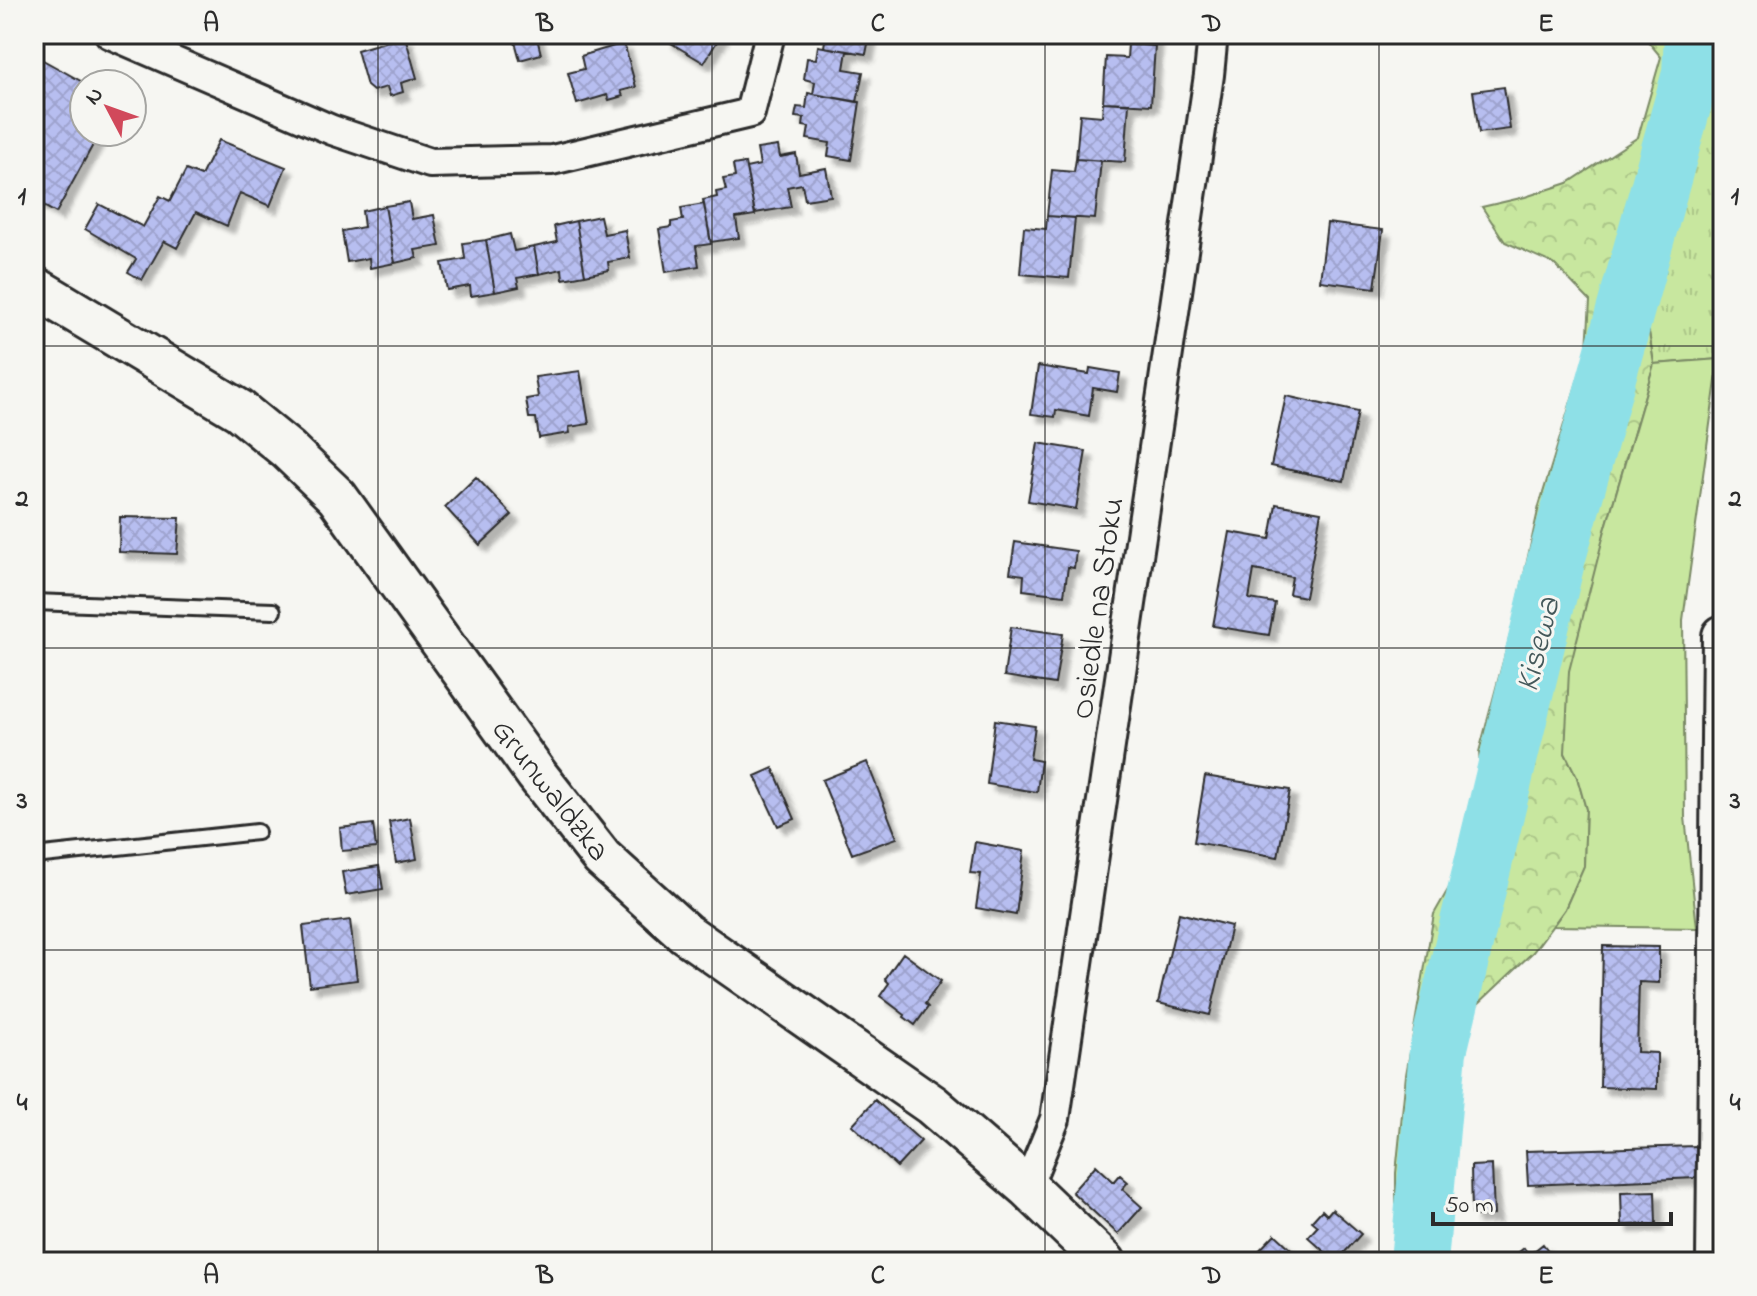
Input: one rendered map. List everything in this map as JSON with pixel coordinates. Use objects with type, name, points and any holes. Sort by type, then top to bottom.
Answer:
[{"type":"main road","name":"Grunwaldzka","points":[[34,287],[239,410],[288,450],[337,497],[537,775],[602,858],[685,933],[932,1105],[1027,1187],[1105,1262]]},
{"type":"main road","points":[[1717,1262],[1723,636]]},
{"type":"street","points":[[110,34],[332,130],[430,163],[552,160],[750,113],[770,34]]},
{"type":"street","name":"Osiedle na Stoku","points":[[1027,1187],[1055,1119],[1213,34]]},
{"type":"lane","points":[[34,602],[273,611]]},
{"type":"lane","points":[[34,856],[257,832]]},
{"type":"green space","points":[[1642,34],[1711,34],[1690,150],[1644,301],[1654,364],[1604,534],[1565,753],[1577,777],[1586,809],[1584,867],[1565,909],[1533,952],[1476,1006],[1453,1104],[1441,1253],[1396,1215],[1396,1173],[1406,1075],[1434,914],[1470,851],[1482,796],[1479,752],[1515,616],[1539,506],[1587,349],[1590,301],[1554,264],[1505,242],[1482,207],[1568,183],[1638,137],[1661,57]]},
{"type":"green space","points":[[1711,34],[1723,34],[1723,335],[1719,359],[1654,364],[1644,301],[1690,150]]},
{"type":"green space","points":[[1719,359],[1683,620],[1685,817],[1697,928],[1553,926],[1565,909],[1584,866],[1586,809],[1577,777],[1565,753],[1569,671],[1604,534],[1654,364]]},
{"type":"building","points":[[513,34],[536,34],[541,54],[520,60]]},
{"type":"building","points":[[670,34],[721,35],[704,63],[666,40]]},
{"type":"building","points":[[826,34],[870,34],[866,54],[824,47]]},
{"type":"building","points":[[1129,34],[1156,34],[1155,46],[1128,44]]},
{"type":"building","points":[[405,36],[417,78],[401,83],[403,92],[390,96],[387,87],[373,91],[367,86],[357,50]]},
{"type":"building","points":[[624,43],[636,87],[621,91],[623,96],[609,100],[607,95],[577,104],[568,73],[584,69],[581,56]]},
{"type":"building","points":[[1128,44],[1155,46],[1151,105],[1103,102],[1106,57],[1127,58]]},
{"type":"building","points":[[818,46],[847,51],[844,69],[863,72],[857,102],[813,94],[815,82],[804,79],[807,58],[816,59]]},
{"type":"building","points":[[34,55],[68,74],[68,148],[91,148],[56,213],[34,201]]},
{"type":"building","points":[[1504,87],[1510,129],[1479,133],[1473,91]]},
{"type":"building","points":[[808,93],[860,102],[851,160],[828,156],[830,143],[807,139],[809,127],[803,126],[804,118],[795,117],[797,107],[806,108]]},
{"type":"building","points":[[1103,102],[1129,103],[1125,162],[1076,159],[1080,114],[1102,116]]},
{"type":"building","points":[[219,140],[286,167],[270,206],[240,193],[227,226],[196,212],[177,248],[164,241],[142,280],[128,272],[136,259],[85,229],[99,204],[143,227],[160,196],[170,201],[186,170],[201,176]]},
{"type":"building","points":[[778,146],[780,157],[796,154],[799,173],[826,168],[831,196],[805,200],[802,184],[787,187],[791,207],[755,213],[746,168],[760,165],[757,149]]},
{"type":"building","points":[[1076,159],[1101,161],[1095,219],[1047,216],[1052,170],[1074,172]]},
{"type":"building","points":[[745,163],[755,215],[736,218],[739,238],[711,242],[703,200],[717,197],[716,192],[726,190],[723,179],[735,177],[733,165]]},
{"type":"building","points":[[409,202],[412,219],[434,215],[440,246],[415,250],[417,258],[395,263],[385,206]]},
{"type":"building","points":[[704,204],[711,244],[696,246],[699,266],[666,272],[659,229],[683,220],[681,208]]},
{"type":"building","points":[[385,206],[395,263],[370,268],[369,258],[347,262],[342,231],[364,227],[362,211]]},
{"type":"building","points":[[600,216],[604,234],[625,230],[630,258],[608,262],[609,270],[585,275],[576,221]]},
{"type":"building","points":[[1047,216],[1075,218],[1069,278],[1020,274],[1024,227],[1046,229]]},
{"type":"building","points":[[576,221],[585,275],[563,279],[562,269],[539,274],[534,247],[557,242],[554,226]]},
{"type":"building","points":[[1327,223],[1383,230],[1375,288],[1320,281]]},
{"type":"building","points":[[510,234],[514,251],[534,247],[539,274],[517,278],[519,287],[495,292],[486,240]]},
{"type":"building","points":[[486,240],[495,292],[471,296],[470,286],[447,290],[442,263],[465,259],[463,243]]},
{"type":"building","points":[[1038,366],[1089,374],[1090,368],[1120,373],[1117,392],[1093,388],[1089,416],[1056,410],[1055,417],[1031,414]]},
{"type":"building","points":[[580,371],[589,424],[569,427],[570,433],[539,438],[536,418],[529,418],[526,399],[538,397],[535,377]]},
{"type":"building","points":[[1286,396],[1358,412],[1344,481],[1271,466]]},
{"type":"building","points":[[1038,443],[1086,451],[1076,509],[1028,501]]},
{"type":"building","points":[[476,477],[512,515],[480,545],[445,507]]},
{"type":"building","points":[[1276,504],[1321,512],[1305,597],[1289,594],[1292,577],[1254,570],[1249,599],[1275,603],[1269,635],[1213,626],[1230,532],[1270,539]]},
{"type":"building","points":[[120,517],[180,518],[177,554],[119,552]]},
{"type":"building","points":[[1015,542],[1076,551],[1074,568],[1068,567],[1064,595],[1023,590],[1024,575],[1010,573]]},
{"type":"building","points":[[1011,627],[1063,634],[1055,684],[1004,676]]},
{"type":"building","points":[[995,720],[1035,726],[1030,759],[1041,761],[1037,792],[987,784]]},
{"type":"building","points":[[867,762],[897,838],[852,854],[822,780]]},
{"type":"building","points":[[773,768],[795,819],[778,826],[755,776]]},
{"type":"building","points":[[1205,776],[1290,790],[1278,857],[1194,842]]},
{"type":"building","points":[[410,818],[417,859],[396,863],[389,822]]},
{"type":"building","points":[[373,824],[376,848],[342,851],[340,828]]},
{"type":"building","points":[[975,842],[1024,851],[1016,915],[976,908],[981,874],[970,873]]},
{"type":"building","points":[[379,866],[383,889],[346,895],[342,872]]},
{"type":"building","points":[[1179,913],[1231,926],[1210,1015],[1158,1003]]},
{"type":"building","points":[[350,920],[357,980],[310,986],[303,926]]},
{"type":"building","points":[[1603,946],[1659,947],[1659,983],[1639,982],[1637,1052],[1657,1053],[1657,1089],[1600,1087]]},
{"type":"building","points":[[903,953],[941,981],[915,1025],[880,996],[889,983],[885,979]]},
{"type":"building","points":[[875,1100],[921,1141],[897,1167],[852,1125]]},
{"type":"building","points":[[1696,1146],[1697,1178],[1528,1185],[1526,1151]]},
{"type":"building","points":[[1096,1165],[1114,1182],[1120,1175],[1128,1182],[1122,1189],[1142,1207],[1118,1234],[1072,1192]]},
{"type":"building","points":[[1492,1165],[1494,1215],[1472,1216],[1471,1166]]},
{"type":"building","points":[[1655,1191],[1656,1224],[1622,1225],[1621,1192]]},
{"type":"building","points":[[1332,1209],[1361,1234],[1336,1262],[1308,1237],[1318,1226],[1312,1221],[1322,1210],[1327,1215]]},
{"type":"building","points":[[1275,1234],[1305,1262],[1248,1262]]},
{"type":"building","points":[[1543,1244],[1557,1262],[1517,1262],[1513,1257],[1524,1248],[1529,1255]]},
{"type":"waterway","name":"Kisewa","points":[[1419,1262],[1438,1051],[1557,557],[1691,74],[1693,34]]}]
